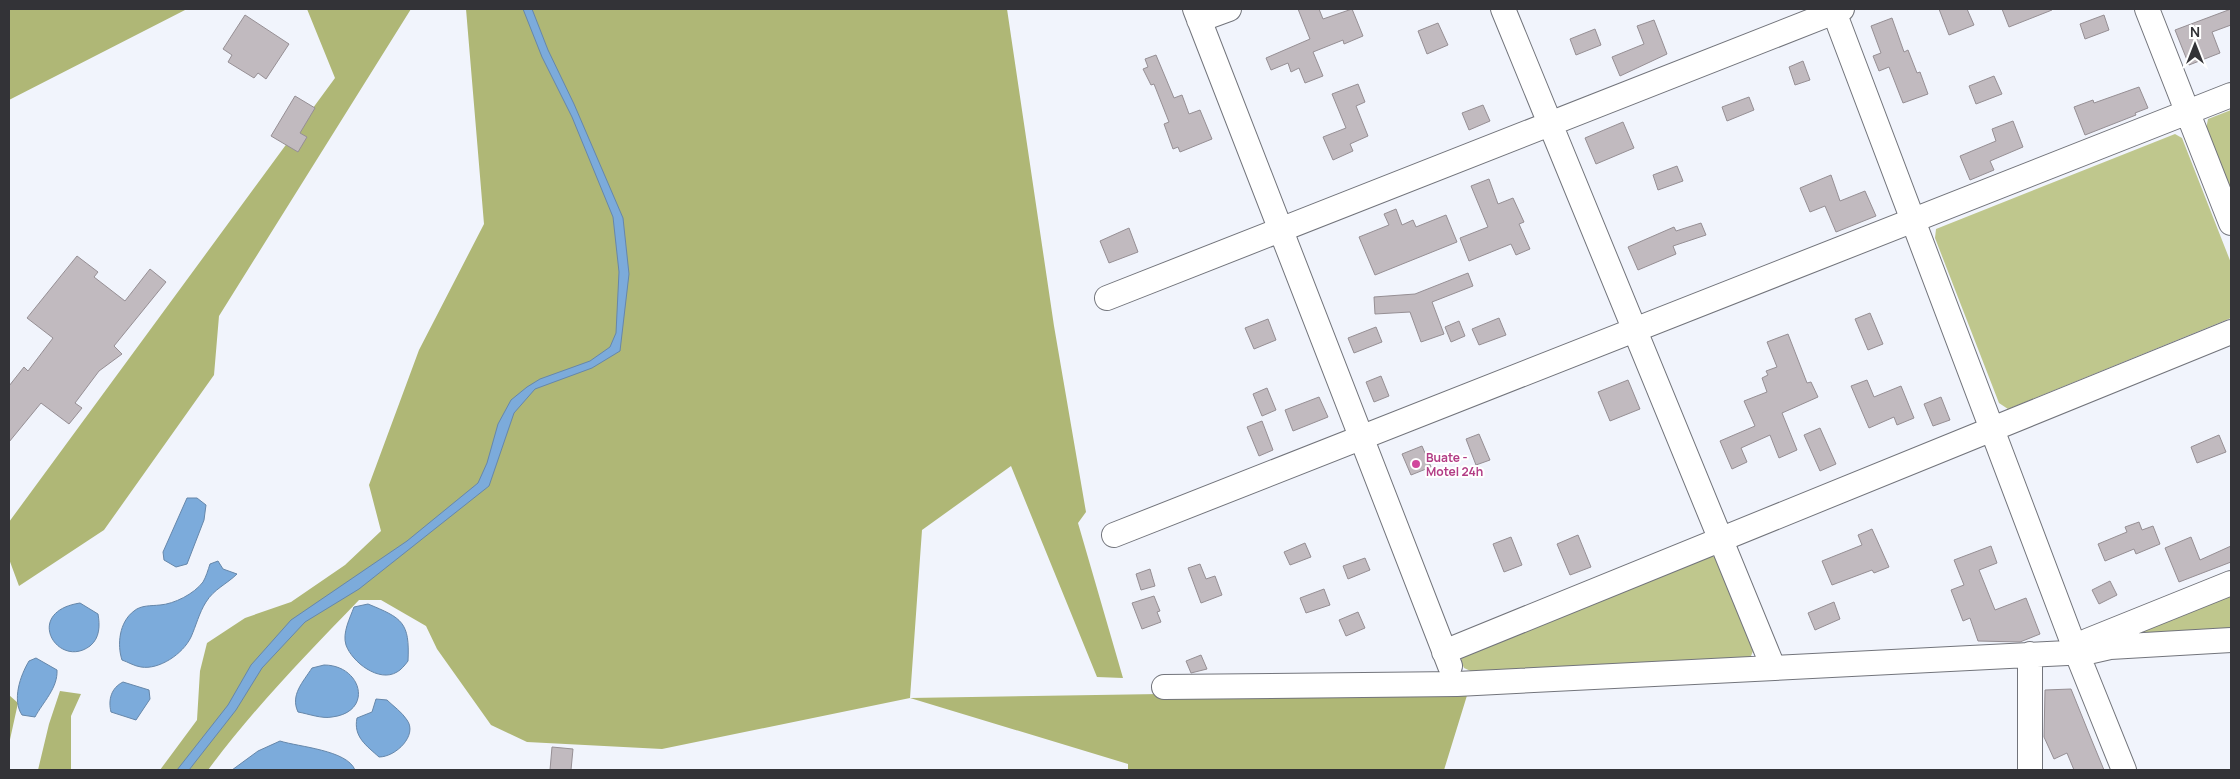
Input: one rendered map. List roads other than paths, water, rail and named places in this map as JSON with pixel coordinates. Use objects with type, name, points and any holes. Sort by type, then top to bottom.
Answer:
[{"type":"street","points":[[1229,9],[1197,15],[1457,684]]},
{"type":"street","points":[[1503,9],[1773,668]]},
{"type":"street","points":[[2146,9],[2231,223]]},
{"type":"street","points":[[1107,298],[1836,10],[1992,430],[2124,770]]},
{"type":"street","points":[[1114,535],[2231,95]]},
{"type":"street","points":[[1444,652],[2231,332]]},
{"type":"street","points":[[2079,650],[2231,583]]},
{"type":"street","points":[[1164,687],[1457,684],[2030,654],[2110,646],[2231,640]]},
{"type":"street","points":[[2079,650],[2110,654],[2231,648]]},
{"type":"street","points":[[2030,654],[2030,770]]},
{"type":"water","points":[[523,9],[532,9],[548,50],[574,104],[623,218],[629,274],[620,351],[592,368],[535,389],[514,413],[489,486],[359,589],[305,622],[262,668],[236,710],[189,770],[177,770],[228,705],[251,665],[291,620],[407,541],[478,483],[487,463],[498,424],[511,400],[540,379],[590,361],[610,347],[616,333],[619,272],[613,217],[572,117],[542,57]]},
{"type":"water","points":[[187,498],[197,498],[206,505],[204,520],[187,564],[176,567],[164,560],[163,552]]},
{"type":"water","points":[[218,561],[223,569],[237,574],[209,597],[201,611],[191,637],[182,649],[170,660],[155,666],[138,666],[122,660],[120,654],[120,634],[129,616],[134,611],[146,606],[171,603],[183,598],[203,582],[210,564]]},
{"type":"water","points":[[80,603],[98,614],[99,627],[96,639],[90,646],[78,651],[67,651],[57,645],[51,637],[49,627],[53,617],[62,608]]},
{"type":"water","points":[[368,604],[389,613],[402,623],[405,630],[408,661],[400,670],[390,675],[382,675],[367,669],[354,658],[346,645],[346,631],[354,607]]},
{"type":"water","points":[[36,658],[57,670],[57,677],[53,689],[35,717],[22,715],[17,695],[20,681],[29,661]]},
{"type":"water","points":[[324,665],[337,667],[347,672],[354,680],[358,689],[358,698],[354,707],[345,713],[332,717],[320,717],[298,712],[296,700],[299,689],[312,668]]},
{"type":"water","points":[[123,682],[149,690],[150,699],[136,720],[111,712],[111,695]]},
{"type":"water","points":[[376,699],[387,700],[403,714],[410,726],[407,738],[398,749],[386,756],[379,757],[359,736],[356,725],[357,718],[372,712]]},
{"type":"water","points":[[280,741],[333,754],[350,763],[355,770],[232,770],[258,751]]},
{"type":"place","name":"Buate - Motel 24h","points":[[1416,464]]}]
